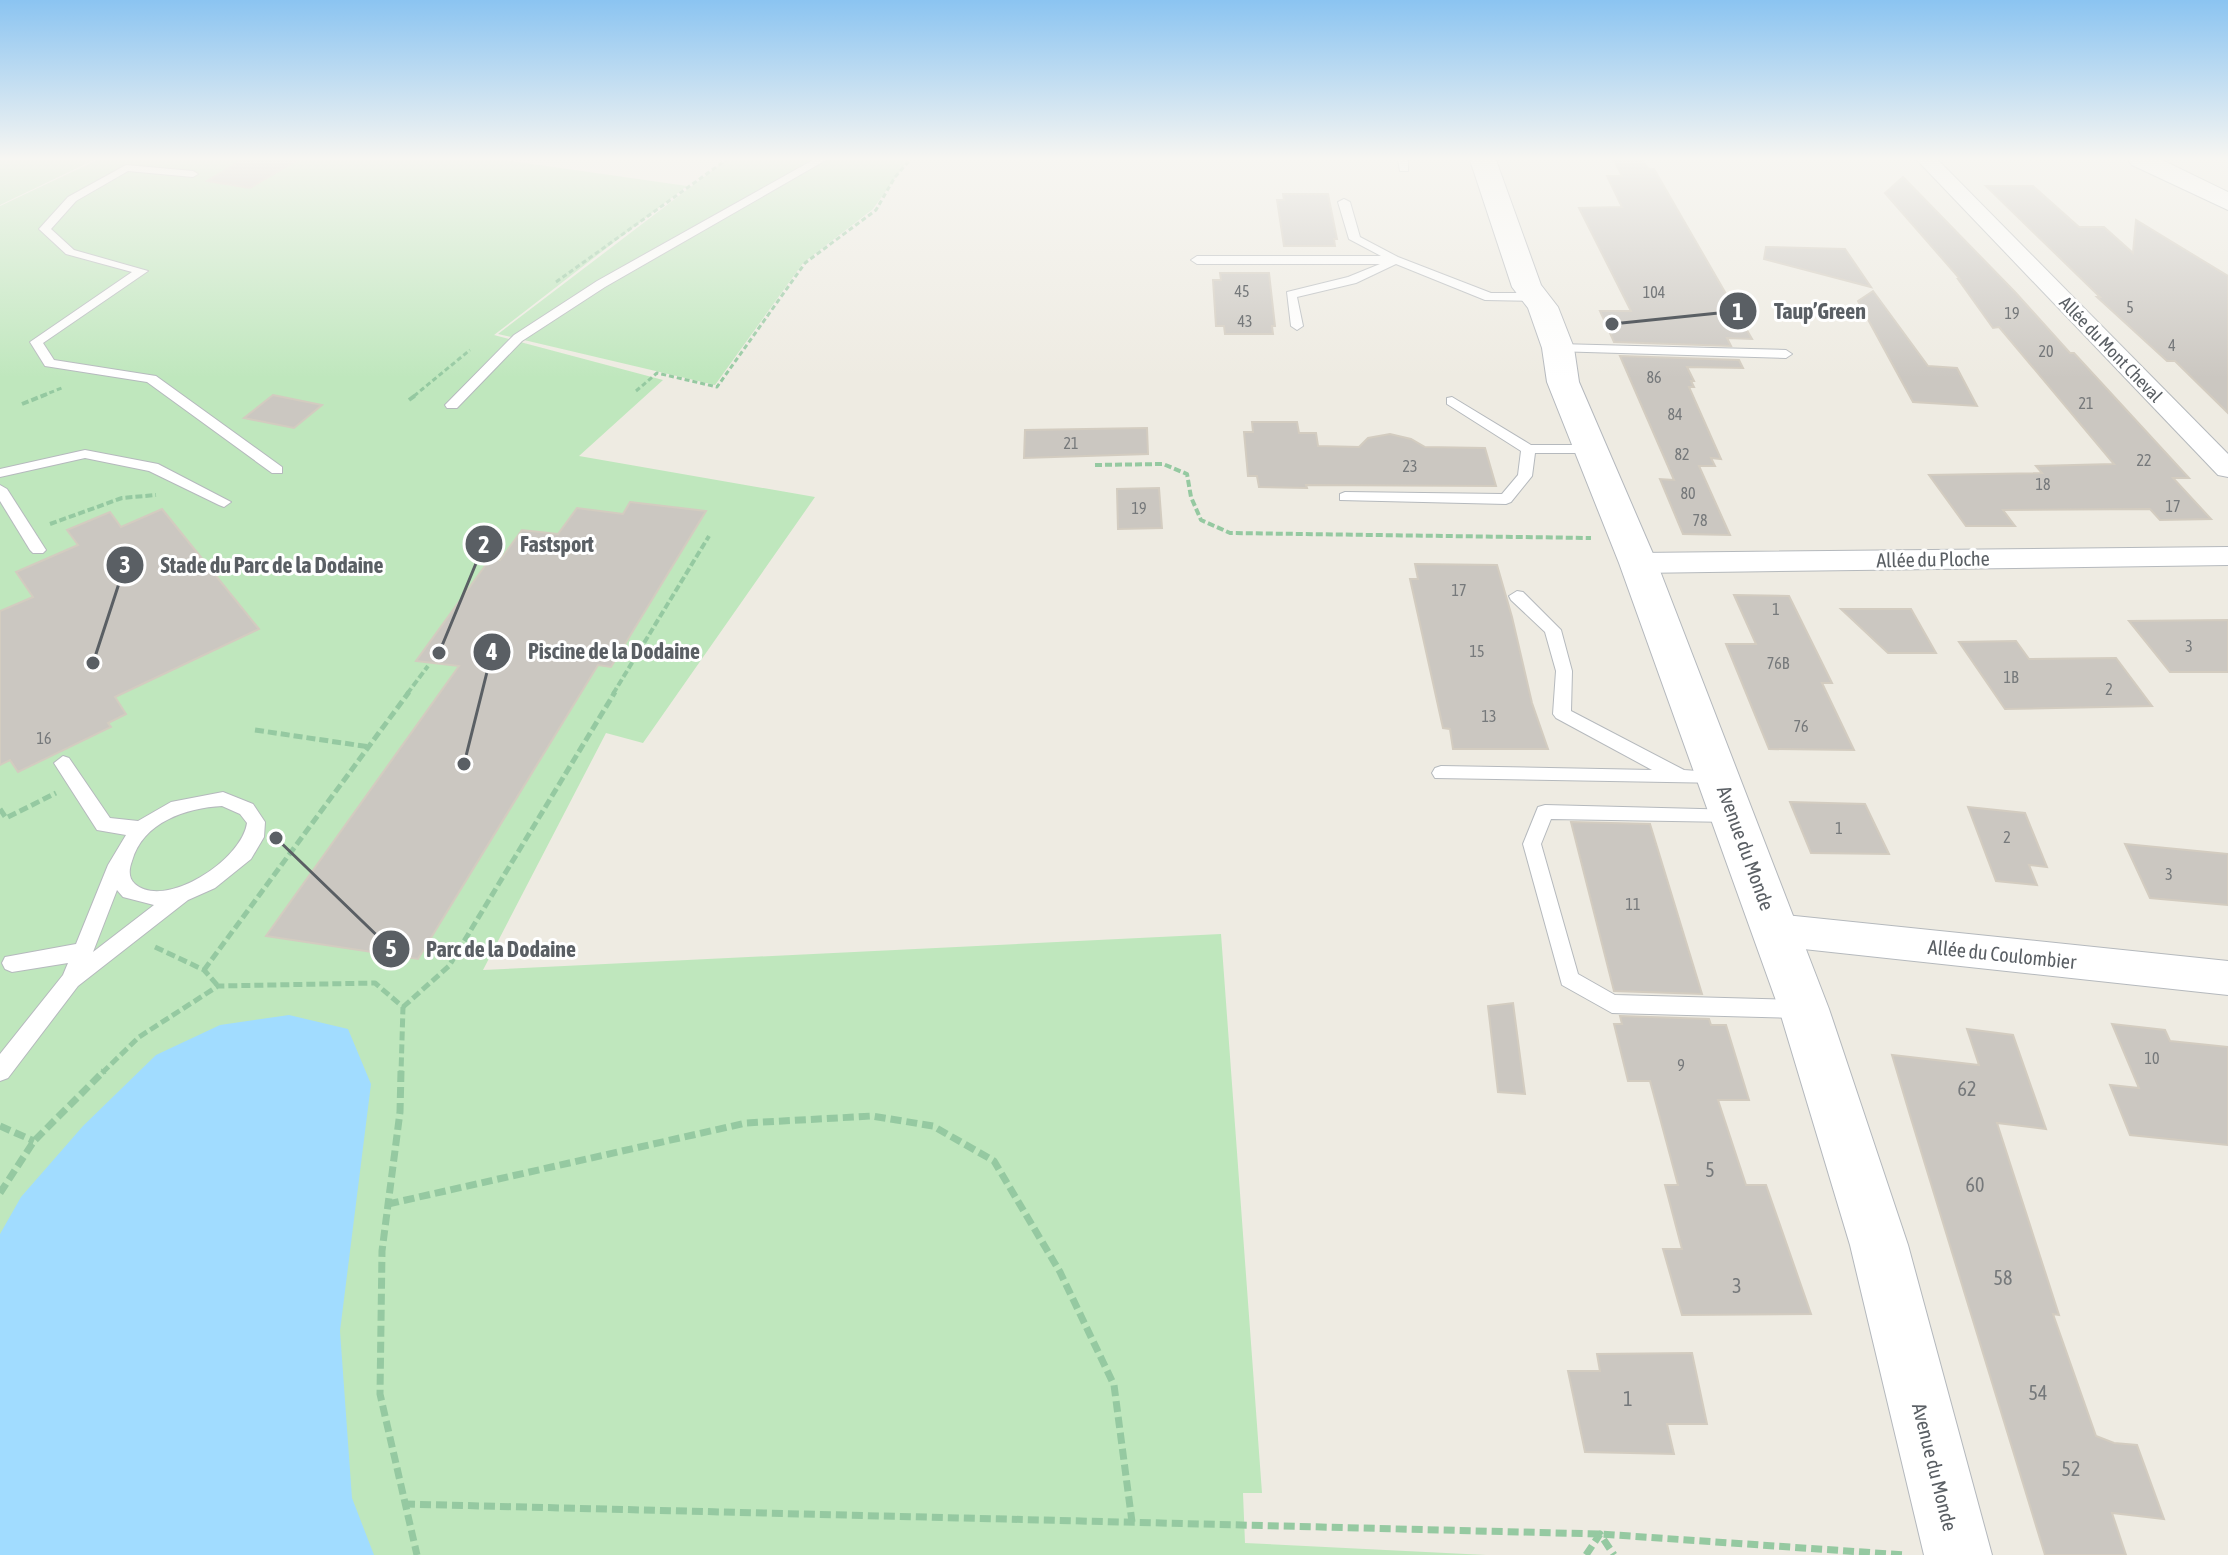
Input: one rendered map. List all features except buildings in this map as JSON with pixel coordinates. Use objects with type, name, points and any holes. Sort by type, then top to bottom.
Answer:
[{"type":"street","name":"Avenue du Monde","points":[[1508,233],[1527,287],[1543,307],[1558,348],[1563,382],[1638,563],[1712,790],[1776,930],[1804,1009],[1879,1245],[1958,1555]]},
{"type":"street","name":"Allée du Mont Cheval","points":[[1998,233],[2228,469]]},
{"type":"street","name":"Allée du Ploche","points":[[1638,563],[2228,556]]},
{"type":"street","name":"Allée du Coulombier","points":[[1776,930],[2228,978]]},
{"type":"lane","points":[[49,233],[70,252],[142,271],[36,342],[50,363],[151,379],[277,470]]},
{"type":"lane","points":[[452,405],[518,338],[601,284],[692,233]]},
{"type":"lane","points":[[1353,233],[1355,239],[1397,260],[1489,297],[1535,297]]},
{"type":"lane","points":[[1197,260],[1397,260]]},
{"type":"lane","points":[[1297,326],[1291,295],[1352,280],[1397,260]]},
{"type":"lane","points":[[1558,348],[1786,354]]},
{"type":"lane","points":[[1452,401],[1528,449],[1589,449]]},
{"type":"lane","points":[[1345,497],[1506,499],[1525,476],[1528,449]]},
{"type":"lane","points":[[0,473],[85,454],[153,467],[224,502]]},
{"type":"lane","points":[[0,489],[38,550]]},
{"type":"lane","points":[[1517,596],[1553,630],[1564,671],[1562,714],[1712,790]]},
{"type":"lane","points":[[63,763],[104,825],[141,829]]},
{"type":"lane","points":[[1441,773],[1712,790]]},
{"type":"lane","points":[[1712,790],[1545,812],[1532,844],[1569,979],[1612,1004],[1804,1009]]},
{"type":"lane","points":[[71,980],[81,952],[126,846],[141,829],[161,815],[201,800],[223,799],[240,803],[252,813],[256,826],[254,838],[242,859],[206,886],[181,895],[145,898],[129,892],[119,880],[118,865]]},
{"type":"lane","points":[[0,1071],[71,980],[132,936],[181,895]]},
{"type":"lane","points":[[24,961],[81,952]]},
{"type":"path","points":[[636,391],[657,373],[717,387],[805,263],[846,233]]},
{"type":"path","points":[[27,532],[122,498],[201,490]]},
{"type":"path","points":[[417,1555],[380,1394],[382,1251],[400,1112],[403,1007],[449,966],[709,536]]},
{"type":"path","points":[[204,970],[428,666]]},
{"type":"path","points":[[255,730],[370,747]]},
{"type":"path","points":[[0,809],[6,818],[77,782]]},
{"type":"path","points":[[132,936],[204,970],[218,986]]},
{"type":"path","points":[[0,1193],[34,1141],[139,1037],[218,986],[375,983],[403,1007]]},
{"type":"path","points":[[388,1204],[746,1123],[872,1116],[933,1126],[994,1161],[1060,1272],[1114,1385],[1132,1522]]},
{"type":"path","points":[[0,1126],[34,1141]]},
{"type":"path","points":[[404,1504],[1600,1534],[1912,1555]]},
{"type":"path","points":[[1586,1555],[1600,1534]]},
{"type":"path","points":[[1600,1534],[1614,1555]]},
{"type":"green space","points":[[0,233],[627,233],[494,335],[663,380],[579,456],[815,497],[643,743],[606,733],[483,970],[1221,934],[1262,1493],[1243,1493],[1245,1543],[1486,1555],[0,1555]]},
{"type":"green space","points":[[631,233],[842,233],[803,263],[715,385],[498,334]]},
{"type":"water","points":[[289,1015],[348,1029],[371,1084],[340,1331],[352,1498],[374,1555],[0,1555],[0,1234],[21,1197],[83,1126],[156,1055],[220,1025]]},
{"type":"place","name":"Taup’Green","points":[[1612,324]]},
{"type":"place","name":"Fastsport","points":[[439,653]]},
{"type":"place","name":"Stade du Parc de la Dodaine","points":[[93,663]]},
{"type":"place","name":"Piscine de la Dodaine","points":[[464,764]]},
{"type":"place","name":"Parc de la Dodaine","points":[[276,838]]}]
